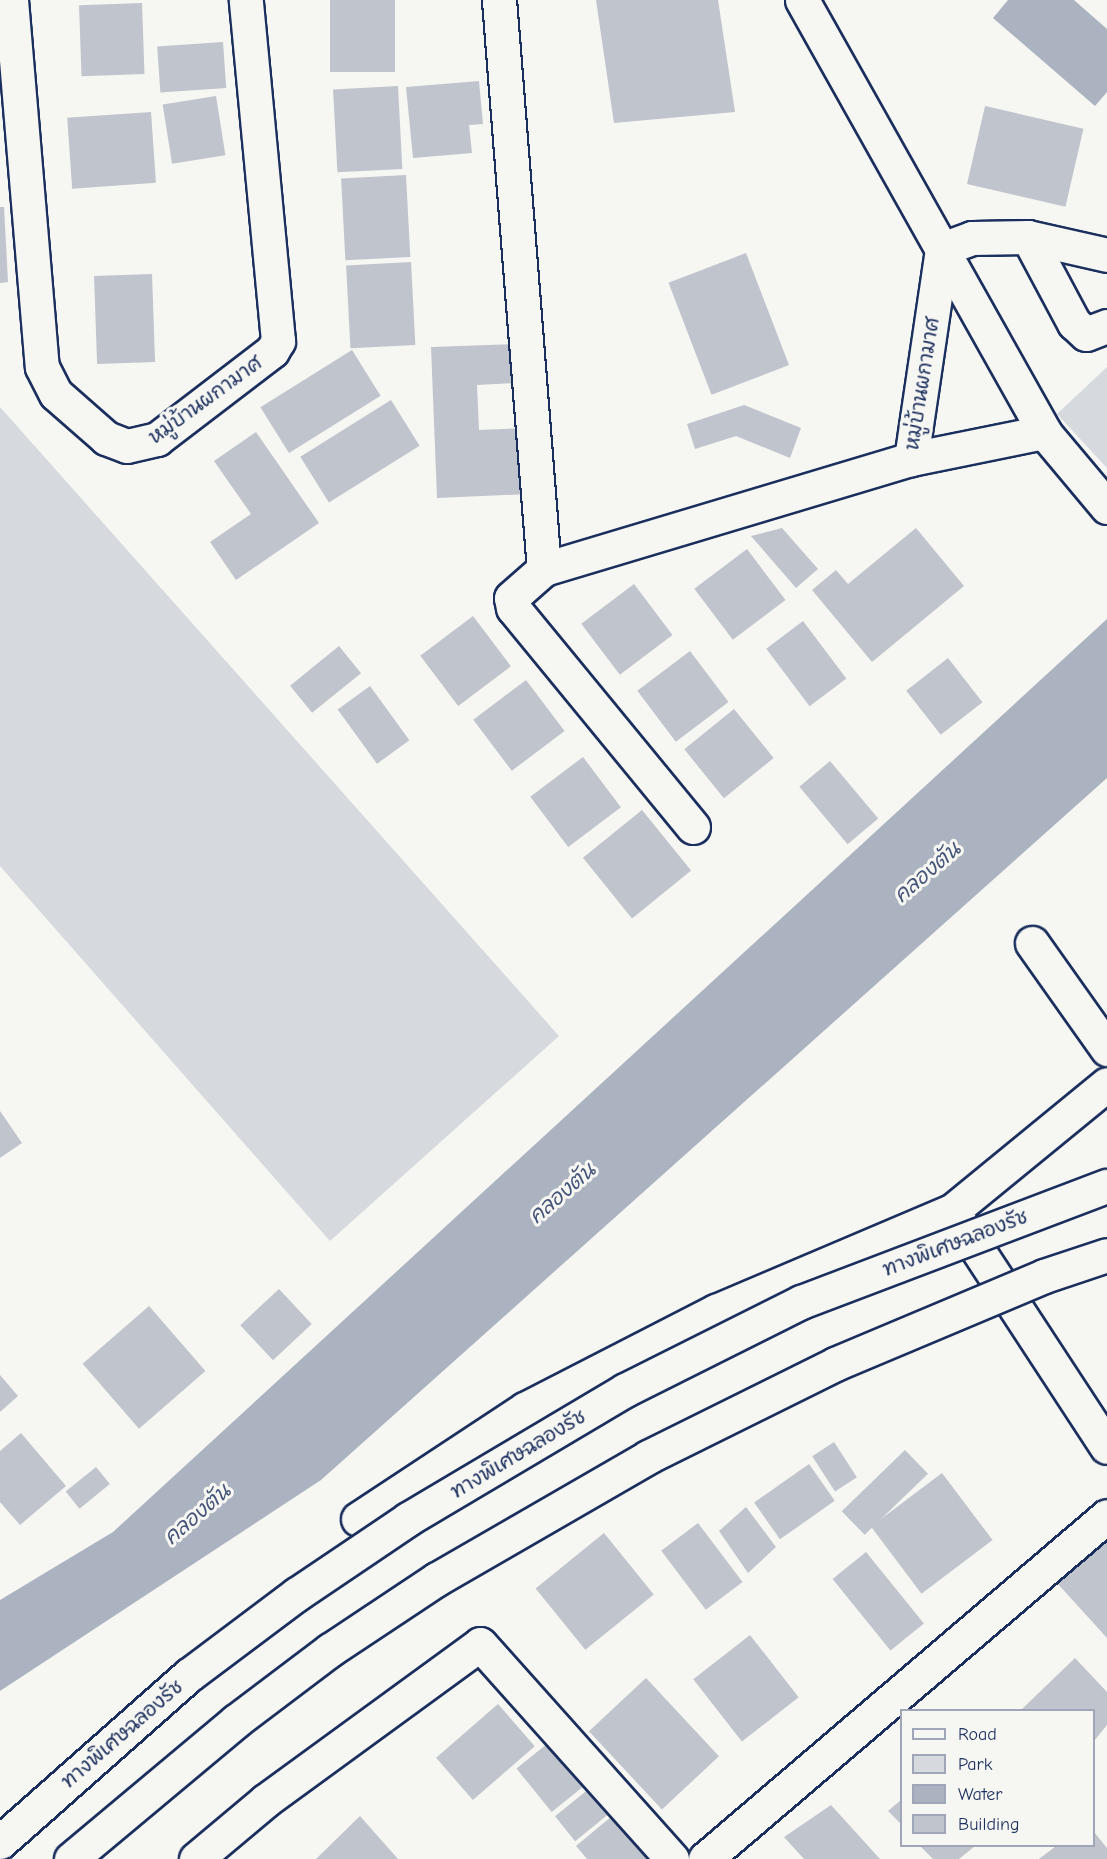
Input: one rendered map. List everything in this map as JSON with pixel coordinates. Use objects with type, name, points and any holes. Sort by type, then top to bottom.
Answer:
[{"type":"main road","name":"หมู่บ้านผกามาศ","points":[[11,0],[42,367],[56,394],[106,438],[127,446],[157,439],[272,351],[278,341],[246,0]]},
{"type":"main road","points":[[499,0],[544,569]]},
{"type":"main road","points":[[802,0],[1044,432],[1107,507]]},
{"type":"main road","points":[[942,249],[972,238],[1028,237],[1107,255]]},
{"type":"main road","points":[[1028,237],[1074,323],[1086,334],[1097,334],[1107,326]]},
{"type":"main road","name":"หมู่บ้านผกามาศ","points":[[693,827],[513,608],[516,591],[544,569],[912,459],[942,249]]},
{"type":"main road","points":[[912,459],[1044,432]]},
{"type":"main road","points":[[1032,943],[1107,1049]]},
{"type":"main road","points":[[358,1519],[525,1409],[716,1311],[952,1211],[1107,1084]]},
{"type":"main road","name":"ทางพิเศษฉลองรัช","points":[[0,1842],[189,1675],[297,1594],[408,1519],[594,1409],[801,1302],[1107,1186]]},
{"type":"main road","points":[[952,1211],[1107,1446]]},
{"type":"main road","points":[[71,1859],[236,1721],[330,1650],[437,1579],[648,1457],[835,1364],[1044,1276],[1107,1255]]},
{"type":"main road","points":[[705,1859],[1107,1516]]},
{"type":"main road","points":[[196,1859],[265,1801],[480,1644],[672,1859]]},
{"type":"green space","points":[[1107,367],[1107,468],[1057,414]]},
{"type":"green space","points":[[0,407],[559,1036],[330,1241],[0,866]]},
{"type":"water","points":[[1008,0],[1074,0],[1107,29],[1107,92],[1095,106],[993,18]]},
{"type":"water","name":"คลองตัน","points":[[1107,619],[1107,778],[321,1480],[0,1691],[0,1600],[113,1532]]},
{"type":"building","points":[[330,0],[395,0],[395,72],[330,72]]},
{"type":"building","points":[[596,0],[718,0],[735,112],[614,123]]},
{"type":"building","points":[[142,3],[144,74],[82,76],[79,5]]},
{"type":"building","points":[[223,42],[226,88],[160,92],[157,47]]},
{"type":"building","points":[[479,81],[483,124],[469,125],[472,153],[413,158],[406,87]]},
{"type":"building","points":[[398,86],[402,169],[337,172],[333,89]]},
{"type":"building","points":[[216,96],[225,155],[172,164],[163,104]]},
{"type":"building","points":[[985,106],[1083,129],[1065,207],[967,184]]},
{"type":"building","points":[[151,112],[156,183],[72,189],[67,118]]},
{"type":"building","points":[[406,175],[410,257],[345,260],[341,178]]},
{"type":"building","points":[[0,207],[4,207],[8,282],[0,283]]},
{"type":"building","points":[[746,253],[789,365],[712,395],[669,283]]},
{"type":"building","points":[[411,262],[415,345],[350,348],[346,265]]},
{"type":"building","points":[[152,274],[155,362],[97,364],[94,276]]},
{"type":"building","points":[[515,344],[516,383],[477,385],[479,430],[526,428],[528,494],[437,498],[431,347]]},
{"type":"building","points":[[352,350],[381,396],[289,453],[260,407]]},
{"type":"building","points":[[391,400],[420,446],[329,502],[300,457]]},
{"type":"building","points":[[744,405],[801,428],[790,458],[736,436],[695,449],[687,424]]},
{"type":"building","points":[[256,432],[319,523],[236,580],[210,542],[251,514],[214,461]]},
{"type":"building","points":[[782,528],[818,569],[796,588],[751,536]]},
{"type":"building","points":[[916,528],[964,586],[872,662],[812,590],[836,570],[848,584]]},
{"type":"building","points":[[747,549],[786,600],[733,640],[694,589]]},
{"type":"building","points":[[634,584],[673,635],[620,675],[581,624]]},
{"type":"building","points":[[473,616],[511,666],[458,706],[420,656]]},
{"type":"building","points":[[803,621],[846,679],[810,706],[766,649]]},
{"type":"building","points":[[339,646],[361,673],[312,713],[290,686]]},
{"type":"building","points":[[690,651],[729,702],[676,742],[637,691]]},
{"type":"building","points":[[948,658],[982,702],[941,735],[906,691]]},
{"type":"building","points":[[526,680],[565,731],[512,771],[473,720]]},
{"type":"building","points":[[370,686],[409,740],[377,764],[338,710]]},
{"type":"building","points":[[734,709],[774,758],[724,798],[684,749]]},
{"type":"building","points":[[583,757],[621,807],[568,847],[530,797]]},
{"type":"building","points":[[830,761],[878,818],[848,844],[799,787]]},
{"type":"building","points":[[642,810],[691,871],[632,918],[583,858]]},
{"type":"building","points":[[0,1111],[22,1143],[0,1158]]},
{"type":"building","points":[[279,1289],[312,1324],[273,1360],[240,1325]]},
{"type":"building","points":[[149,1306],[205,1371],[139,1429],[83,1364]]},
{"type":"building","points":[[0,1375],[18,1396],[0,1412]]},
{"type":"building","points":[[21,1433],[66,1486],[20,1525],[0,1502],[0,1451]]},
{"type":"building","points":[[834,1442],[857,1477],[835,1491],[812,1456]]},
{"type":"building","points":[[905,1450],[928,1474],[865,1535],[842,1511]]},
{"type":"building","points":[[809,1464],[835,1501],[780,1539],[754,1502]]},
{"type":"building","points":[[96,1467],[110,1484],[80,1509],[66,1492]]},
{"type":"building","points":[[942,1473],[993,1540],[921,1594],[871,1527]]},
{"type":"building","points":[[746,1507],[776,1547],[748,1573],[719,1531]]},
{"type":"building","points":[[698,1523],[743,1582],[706,1610],[661,1551]]},
{"type":"building","points":[[1107,1526],[1107,1638],[1048,1573]]},
{"type":"building","points":[[604,1533],[654,1594],[585,1650],[536,1588]]},
{"type":"building","points":[[866,1552],[924,1623],[890,1651],[833,1579]]},
{"type":"building","points":[[750,1635],[799,1697],[742,1742],[693,1679]]},
{"type":"building","points":[[1075,1658],[1107,1692],[1107,1725],[1095,1740],[1095,1709],[1022,1709]]},
{"type":"building","points":[[646,1678],[719,1756],[662,1809],[589,1731]]},
{"type":"building","points":[[498,1704],[535,1746],[473,1800],[436,1758]]},
{"type":"building","points":[[553,1739],[588,1783],[552,1812],[516,1769]]},
{"type":"building","points":[[590,1788],[610,1813],[575,1841],[555,1816]]},
{"type":"building","points":[[900,1801],[900,1823],[888,1811]]},
{"type":"building","points":[[831,1805],[880,1859],[804,1859],[784,1837]]},
{"type":"building","points":[[360,1816],[398,1859],[316,1859]]},
{"type":"building","points":[[612,1816],[650,1859],[587,1859],[576,1846]]},
{"type":"building","points":[[1095,1833],[1107,1848],[1107,1859],[1039,1859],[1055,1847],[1095,1847]]},
{"type":"building","points":[[921,1847],[974,1847],[959,1859],[933,1859]]}]
